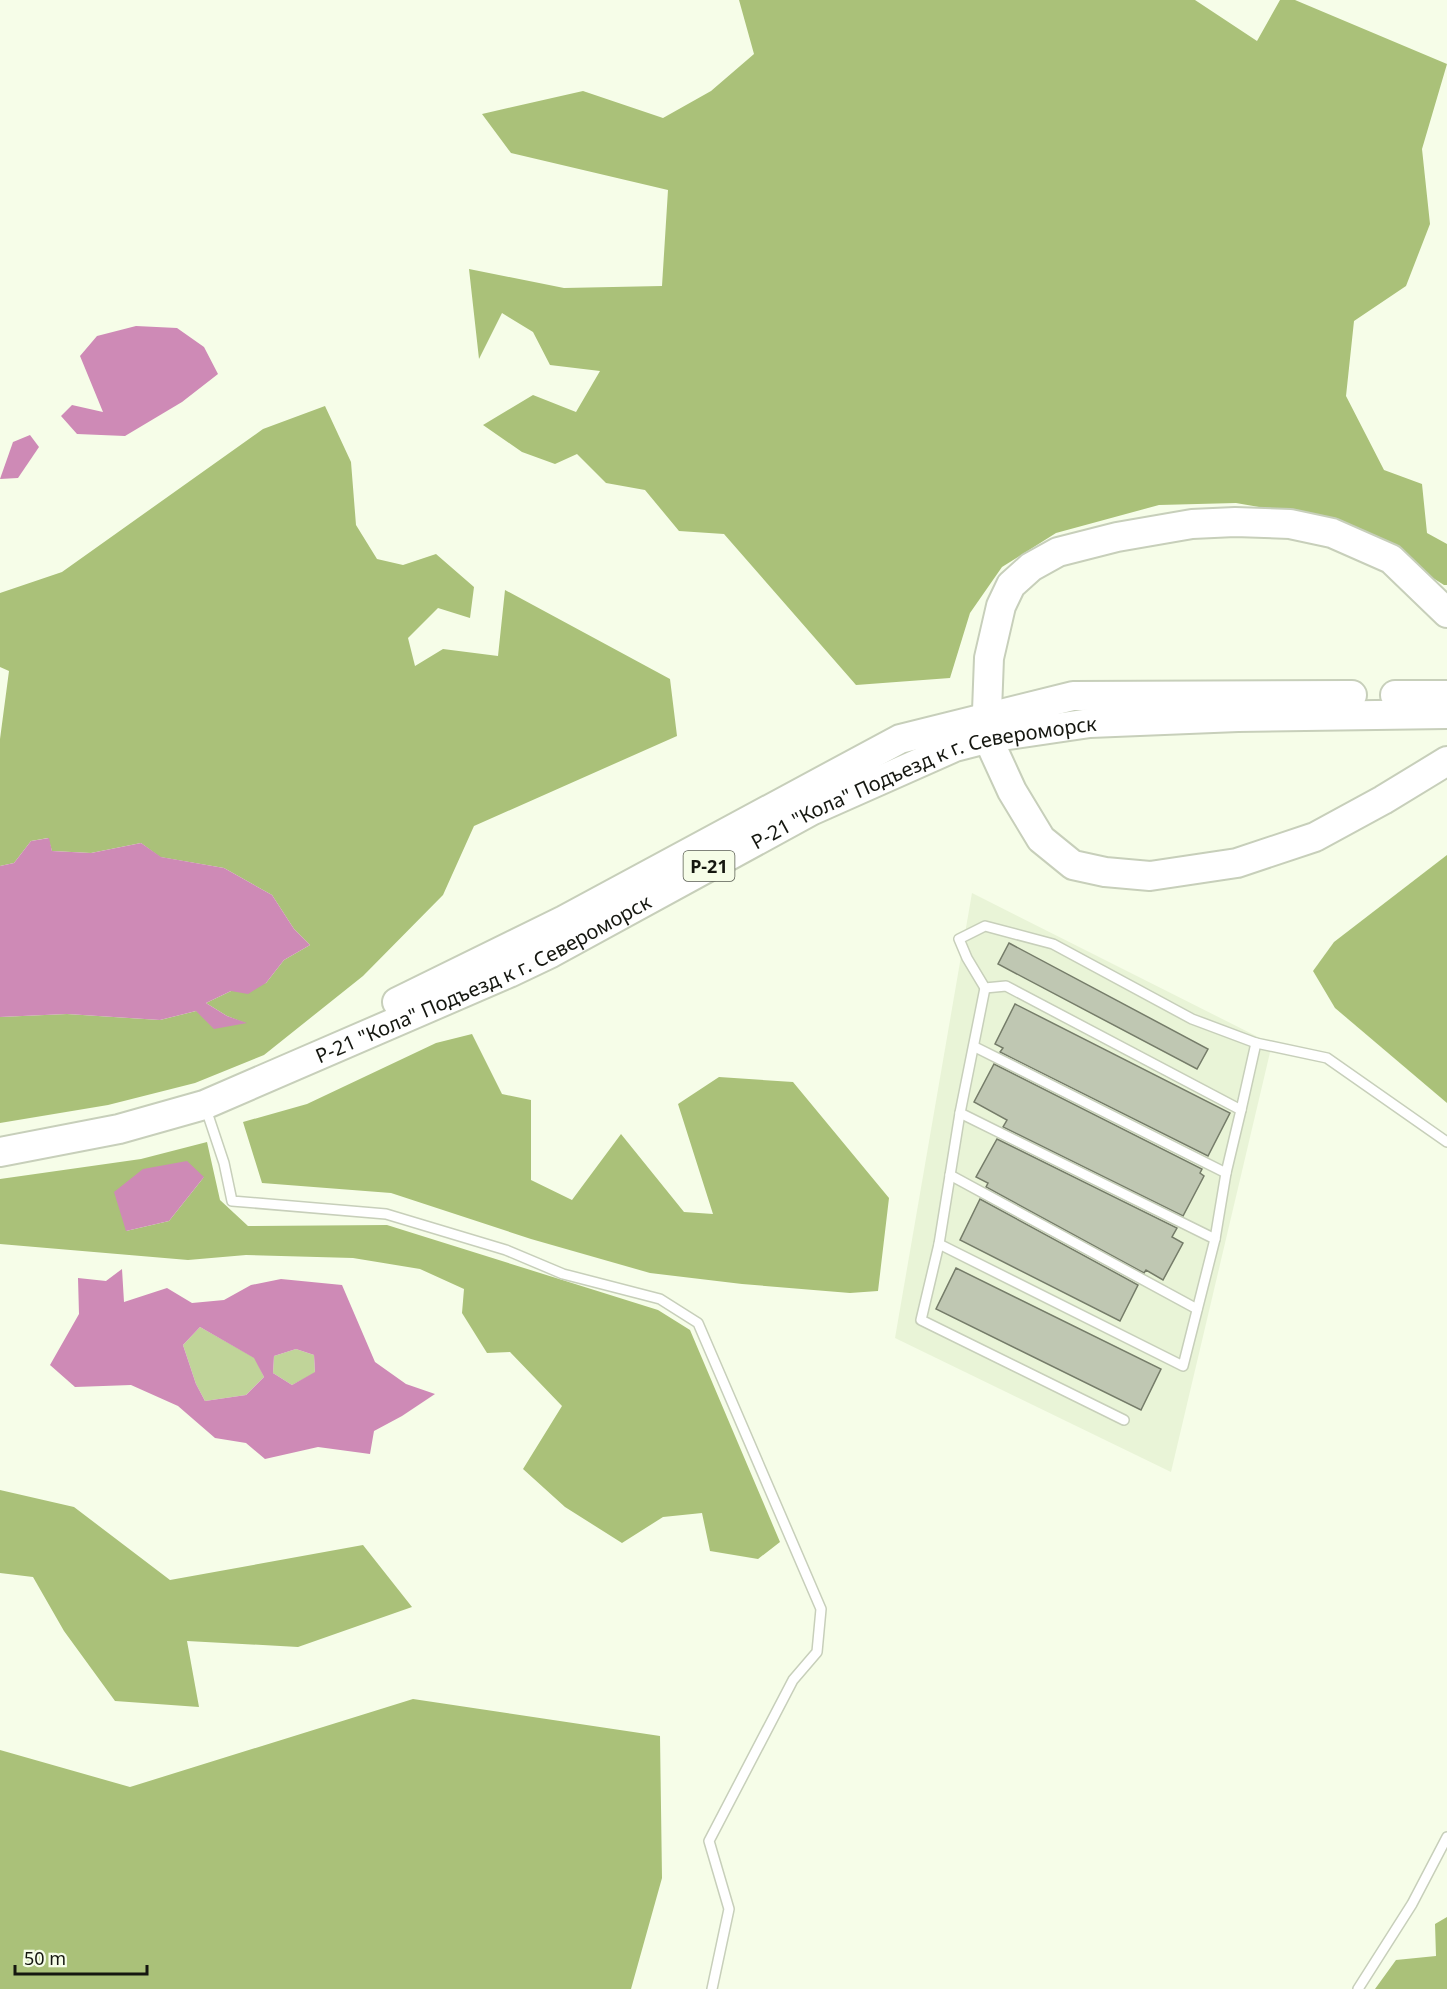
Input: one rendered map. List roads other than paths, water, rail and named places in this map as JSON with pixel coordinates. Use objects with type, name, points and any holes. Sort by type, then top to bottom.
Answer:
[{"type":"main road","points":[[987,711],[989,658],[1001,606],[1011,585],[1031,567],[1058,552],[1117,537],[1192,524],[1235,522],[1290,524],[1332,533],[1391,560],[1447,613]]},
{"type":"main road","points":[[150,1120],[564,920],[900,739],[1073,696],[1447,695]]},
{"type":"main road","name":"Р-21 \"Кола\" Подъезд к г. Североморск","points":[[0,1152],[119,1129],[204,1105],[551,953],[811,811],[955,747],[994,737],[1090,723],[1282,716],[1447,714]]},
{"type":"main road","points":[[990,743],[1012,791],[1041,839],[1073,865],[1105,872],[1150,876],[1237,863],[1315,837],[1383,800],[1447,761]]},
{"type":"lane","points":[[1124,1420],[921,1320],[939,1244],[960,1113],[985,988],[967,958],[959,939],[985,926],[1053,944],[1192,1019],[1256,1043],[1327,1058],[1447,1142]]},
{"type":"lane","points":[[985,988],[1006,986],[1241,1110]]},
{"type":"lane","points":[[939,1244],[1183,1366],[1215,1239],[1226,1173],[1256,1043]]},
{"type":"lane","points":[[975,1047],[1226,1173]]},
{"type":"lane","points":[[204,1105],[224,1163],[232,1201],[386,1214],[506,1250],[563,1274],[660,1299],[698,1323],[821,1609],[817,1652],[793,1680],[709,1841],[729,1909],[712,1989]]},
{"type":"lane","points":[[960,1113],[1215,1239]]},
{"type":"lane","points":[[950,1175],[1197,1309]]},
{"type":"lane","points":[[1358,1989],[1412,1904],[1447,1837]]}]
